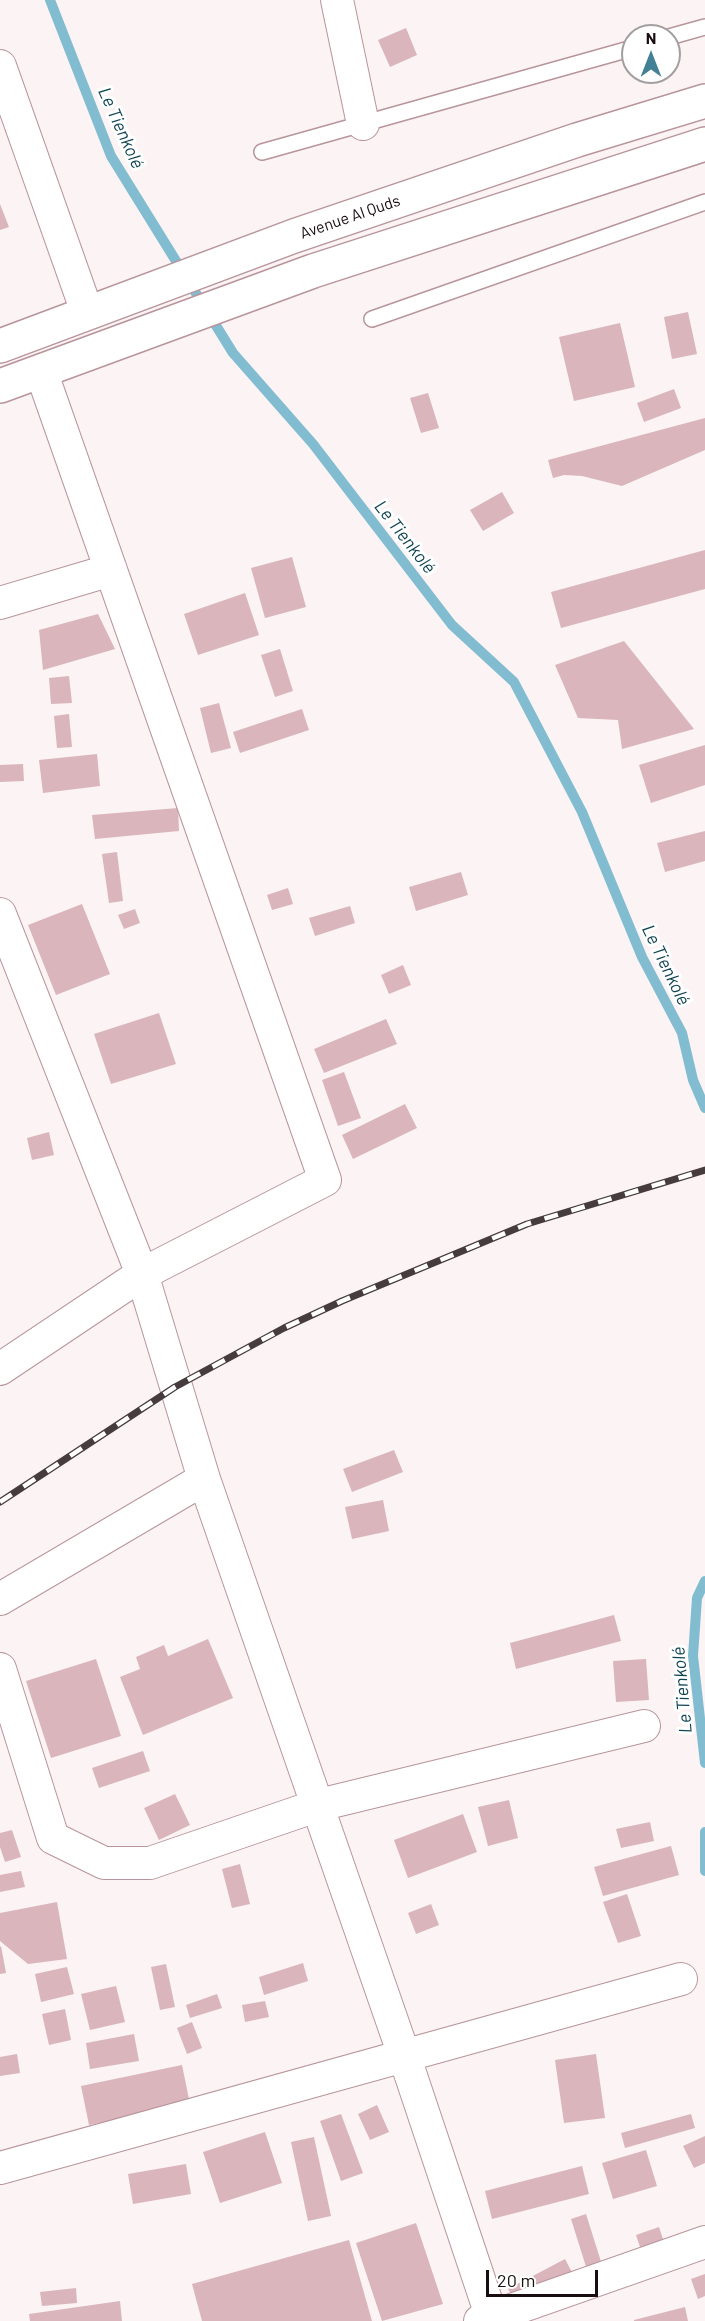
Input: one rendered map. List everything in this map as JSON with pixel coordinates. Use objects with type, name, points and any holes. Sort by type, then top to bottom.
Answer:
[{"type":"main road","name":"Avenue Al Quds","points":[[0,346],[294,236],[577,140],[705,101]]},
{"type":"main road","points":[[0,386],[313,271],[705,144]]},
{"type":"street","points":[[337,0],[363,124]]},
{"type":"street","points":[[0,66],[87,312]]},
{"type":"street","points":[[0,1368],[142,1274],[325,1180],[41,371]]},
{"type":"street","points":[[0,603],[111,570]]},
{"type":"street","points":[[0,914],[142,1274],[204,1479],[405,2058],[488,2320],[705,2242]]},
{"type":"street","points":[[0,1599],[204,1479]]},
{"type":"street","points":[[0,1669],[53,1838],[104,1863],[150,1863],[319,1805],[644,1726]]},
{"type":"street","points":[[0,2168],[405,2058],[681,1979]]},
{"type":"lane","points":[[681,34],[705,27]]},
{"type":"lane","points":[[262,152],[621,51]]},
{"type":"lane","points":[[372,319],[705,202]]},
{"type":"building","points":[[406,28],[417,55],[390,67],[378,40]]},
{"type":"building","points":[[0,204],[9,227],[0,230]]},
{"type":"building","points":[[688,312],[697,354],[672,359],[664,317]]},
{"type":"building","points":[[620,323],[635,387],[574,401],[559,337]]},
{"type":"building","points":[[674,389],[681,408],[644,422],[637,403]]},
{"type":"building","points":[[428,393],[439,428],[421,433],[410,398]]},
{"type":"building","points":[[705,418],[705,450],[622,486],[582,476],[564,475],[553,478],[548,460]]},
{"type":"building","points":[[502,492],[514,513],[483,531],[470,510]]},
{"type":"building","points":[[705,550],[705,589],[561,628],[551,592]]},
{"type":"building","points":[[292,557],[306,607],[265,618],[251,568]]},
{"type":"building","points":[[245,593],[259,635],[198,655],[184,614]]},
{"type":"building","points":[[98,614],[115,649],[43,670],[39,630]]},
{"type":"building","points":[[624,641],[694,729],[622,749],[618,720],[578,718],[555,665]]},
{"type":"building","points":[[280,649],[293,691],[275,697],[261,655]]},
{"type":"building","points":[[69,676],[72,703],[51,704],[49,678]]},
{"type":"building","points":[[219,703],[231,748],[211,753],[200,708]]},
{"type":"building","points":[[302,709],[309,730],[240,753],[233,732]]},
{"type":"building","points":[[69,714],[72,747],[57,748],[54,716]]},
{"type":"building","points":[[705,745],[705,785],[651,803],[639,765]]},
{"type":"building","points":[[97,754],[100,786],[43,793],[39,760]]},
{"type":"building","points":[[23,764],[24,781],[0,782],[0,765]]},
{"type":"building","points":[[178,808],[179,831],[95,839],[92,815]]},
{"type":"building","points":[[705,831],[705,861],[665,872],[657,843]]},
{"type":"building","points":[[117,852],[123,901],[109,903],[102,854]]},
{"type":"building","points":[[461,872],[468,895],[416,911],[409,887]]},
{"type":"building","points":[[288,888],[293,904],[272,910],[267,895]]},
{"type":"building","points":[[82,904],[110,974],[56,995],[28,925]]},
{"type":"building","points":[[350,906],[355,923],[315,936],[309,918]]},
{"type":"building","points":[[135,909],[140,923],[124,929],[118,915]]},
{"type":"building","points":[[403,965],[411,985],[389,994],[381,975]]},
{"type":"building","points":[[159,1013],[176,1064],[111,1084],[94,1034]]},
{"type":"building","points":[[386,1019],[397,1044],[324,1073],[314,1049]]},
{"type":"building","points":[[344,1072],[361,1118],[338,1126],[322,1080]]},
{"type":"building","points":[[405,1104],[417,1128],[353,1159],[342,1135]]},
{"type":"building","points":[[49,1132],[54,1155],[32,1160],[27,1138]]},
{"type":"building","points":[[394,1450],[403,1472],[352,1492],[343,1469]]},
{"type":"building","points":[[383,1500],[389,1531],[352,1539],[345,1507]]},
{"type":"building","points":[[614,1615],[621,1641],[516,1669],[510,1643]]},
{"type":"building","points":[[208,1639],[233,1698],[143,1735],[120,1677],[140,1669],[136,1657],[164,1645],[168,1656]]},
{"type":"building","points":[[96,1659],[121,1736],[51,1758],[26,1681]]},
{"type":"building","points":[[646,1659],[649,1700],[616,1702],[613,1661]]},
{"type":"building","points":[[143,1751],[150,1771],[99,1788],[92,1768]]},
{"type":"building","points":[[175,1794],[190,1825],[159,1840],[144,1808]]},
{"type":"building","points":[[509,1800],[518,1838],[488,1846],[478,1807]]},
{"type":"building","points":[[463,1814],[477,1852],[408,1878],[394,1840]]},
{"type":"building","points":[[650,1822],[654,1841],[621,1848],[616,1829]]},
{"type":"building","points":[[12,1830],[21,1857],[5,1862],[0,1847],[0,1833]]},
{"type":"building","points":[[671,1846],[679,1875],[603,1896],[594,1867]]},
{"type":"building","points":[[240,1864],[250,1904],[232,1908],[222,1869]]},
{"type":"building","points":[[21,1871],[25,1887],[0,1892],[0,1875]]},
{"type":"building","points":[[627,1894],[641,1936],[618,1943],[603,1902]]},
{"type":"building","points":[[57,1902],[67,1959],[28,1964],[0,1941],[0,1913]]},
{"type":"building","points":[[431,1904],[439,1925],[416,1934],[408,1913]]},
{"type":"building","points":[[0,1947],[6,1973],[0,1974]]},
{"type":"building","points":[[303,1963],[308,1981],[264,1995],[259,1977]]},
{"type":"building","points":[[166,1964],[175,2007],[160,2010],[151,1967]]},
{"type":"building","points":[[67,1967],[74,1994],[41,2002],[35,1974]]},
{"type":"building","points":[[116,1986],[125,2022],[90,2030],[81,1994]]},
{"type":"building","points":[[217,1994],[222,2008],[190,2018],[186,2005]]},
{"type":"building","points":[[265,2001],[269,2017],[245,2022],[242,2005]]},
{"type":"building","points":[[65,2009],[71,2040],[49,2045],[42,2014]]},
{"type":"building","points":[[192,2022],[202,2048],[187,2054],[177,2028]]},
{"type":"building","points":[[134,2034],[139,2061],[90,2069],[86,2043]]},
{"type":"building","points":[[17,2054],[20,2073],[0,2076],[0,2057]]},
{"type":"building","points":[[596,2054],[605,2118],[564,2123],[555,2060]]},
{"type":"building","points":[[182,2065],[190,2104],[89,2125],[81,2086]]},
{"type":"building","points":[[377,2105],[389,2132],[370,2140],[358,2114]]},
{"type":"building","points":[[341,2114],[363,2173],[341,2181],[320,2121]]},
{"type":"building","points":[[691,2114],[695,2128],[625,2148],[621,2133]]},
{"type":"building","points":[[265,2132],[282,2183],[220,2203],[203,2152]]},
{"type":"building","points":[[705,2136],[705,2163],[694,2168],[683,2146]]},
{"type":"building","points":[[314,2137],[331,2216],[308,2221],[291,2142]]},
{"type":"building","points":[[646,2150],[657,2186],[613,2199],[602,2163]]},
{"type":"building","points":[[186,2164],[191,2194],[133,2204],[128,2174]]},
{"type":"building","points":[[582,2166],[589,2194],[492,2219],[485,2191]]},
{"type":"building","points":[[586,2214],[603,2268],[588,2273],[571,2219]]},
{"type":"building","points":[[416,2223],[443,2304],[382,2321],[356,2243]]},
{"type":"building","points":[[659,2227],[664,2242],[641,2250],[636,2235]]},
{"type":"building","points":[[349,2240],[372,2321],[202,2321],[192,2284]]},
{"type":"building","points":[[565,2259],[575,2278],[519,2307],[508,2289]]},
{"type":"building","points":[[705,2274],[705,2296],[698,2299],[691,2279]]},
{"type":"building","points":[[76,2288],[77,2303],[42,2306],[40,2292]]},
{"type":"building","points":[[120,2301],[122,2321],[30,2321],[29,2314]]},
{"type":"building","points":[[685,2307],[688,2321],[634,2321],[634,2320]]},
{"type":"waterway","name":"Le Tienkolé","points":[[50,0],[111,156],[233,353],[313,444],[452,625],[514,682],[582,812],[642,957],[682,1033],[693,1080],[705,1108]]},
{"type":"waterway","name":"Le Tienkolé","points":[[705,1581],[697,1598],[693,1656],[705,1763]]},
{"type":"waterway","name":"Le Tienkolé","points":[[705,1832],[705,1871]]},
{"type":"railway","points":[[0,1502],[175,1387],[284,1328],[342,1301],[527,1224],[705,1170]]}]
